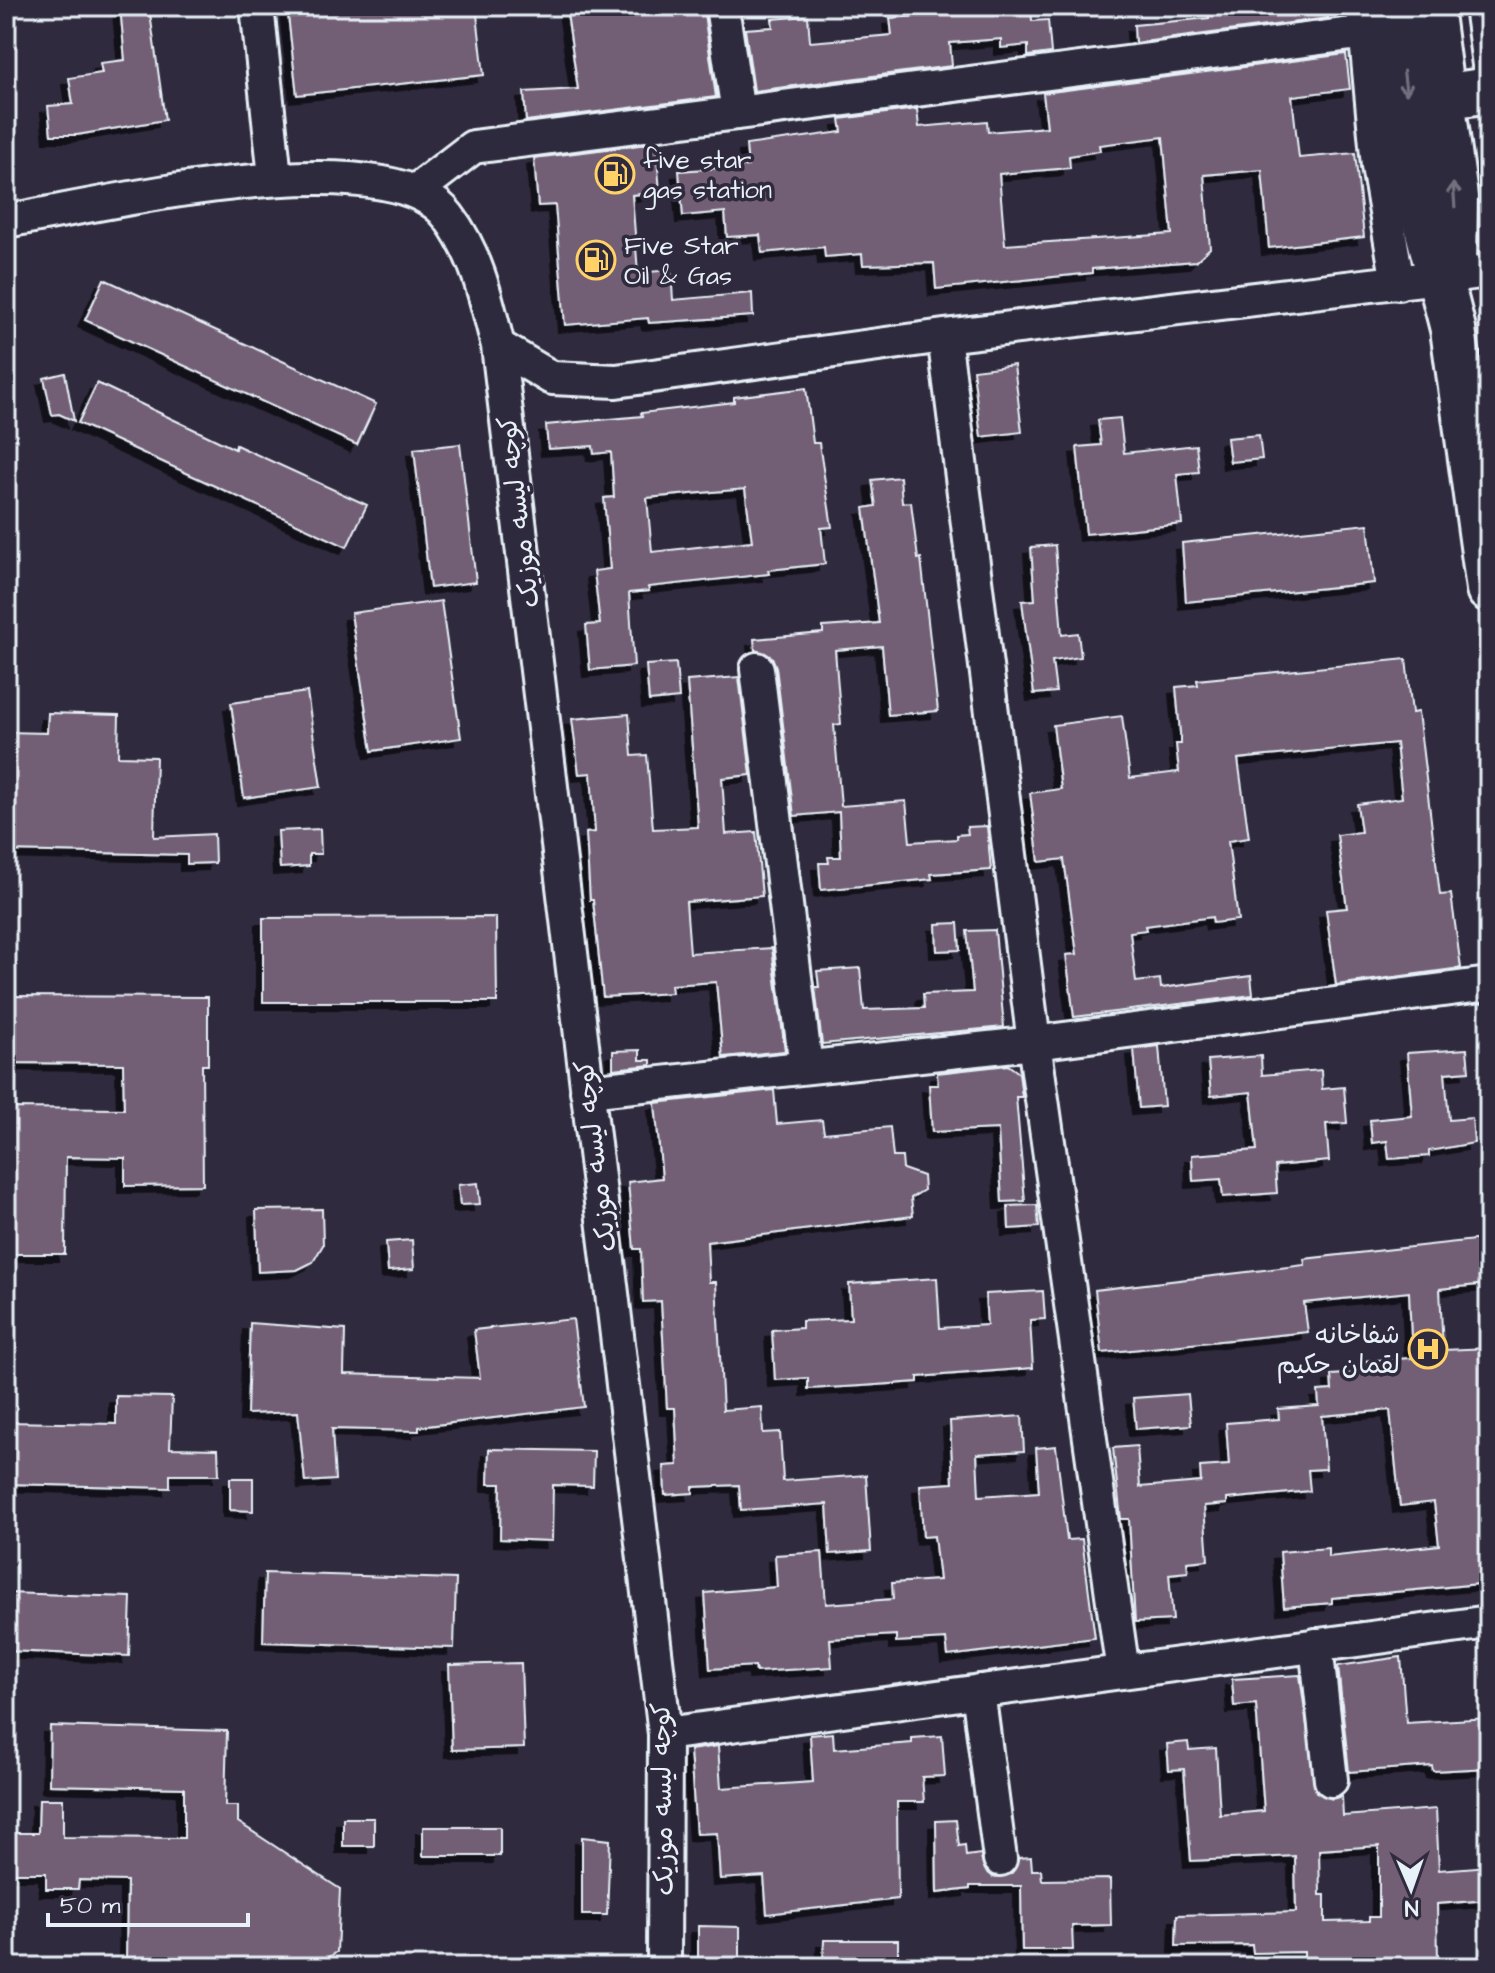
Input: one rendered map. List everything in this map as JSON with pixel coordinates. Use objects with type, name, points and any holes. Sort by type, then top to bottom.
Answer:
[{"type":"main road","points":[[1430,6],[1455,197],[1461,276],[1453,329],[1489,589]]},
{"type":"main road","points":[[1375,15],[1397,163],[1461,276]]},
{"type":"main road","points":[[1442,97],[1489,90]]},
{"type":"street","points":[[257,6],[275,177]]},
{"type":"street","points":[[722,6],[738,113]]},
{"type":"street","points":[[1481,6],[1489,65]]},
{"type":"street","points":[[6,221],[275,177],[382,181],[417,190],[473,147],[738,113],[1375,15]]},
{"type":"street","points":[[1397,163],[1398,283]]},
{"type":"street","name":"کوچه لیسه موزیک","points":[[417,190],[447,215],[480,275],[498,346],[665,1734],[664,1967]]},
{"type":"street","points":[[498,346],[552,378],[616,381],[944,336],[1461,276]]},
{"type":"street","points":[[944,336],[1034,1043],[1123,1672]]},
{"type":"street","points":[[757,669],[806,1067]]},
{"type":"street","points":[[587,1091],[1034,1043],[1489,984]]},
{"type":"street","points":[[665,1734],[1489,1622]]},
{"type":"street","points":[[1316,1645],[1331,1780]]},
{"type":"street","points":[[978,1691],[1000,1859]]},
{"type":"building","points":[[120,6],[149,6],[165,120],[77,135],[51,135],[48,106],[73,104],[69,78],[102,73],[100,63],[125,60]]},
{"type":"building","points":[[287,6],[476,6],[484,75],[297,95]]},
{"type":"building","points":[[566,6],[703,6],[716,97],[526,121],[524,92],[578,89]]},
{"type":"building","points":[[971,6],[1031,6],[1032,21],[1048,20],[1051,53],[1028,56],[1028,45],[1001,48],[1001,39],[950,43],[952,66],[754,91],[745,29],[773,27],[772,19],[808,16],[810,42],[892,35],[890,18],[971,12]]},
{"type":"building","points":[[1208,6],[1327,6],[1328,18],[1135,43],[1134,25],[1209,18]]},
{"type":"building","points":[[1346,54],[1350,89],[1292,96],[1299,158],[1355,153],[1364,237],[1269,248],[1262,170],[1204,175],[1210,248],[1196,261],[1092,269],[1092,273],[936,289],[934,263],[863,265],[862,254],[825,257],[824,247],[762,253],[760,235],[727,237],[725,212],[683,216],[679,171],[748,166],[746,145],[842,132],[840,119],[917,109],[919,127],[987,121],[988,132],[1047,127],[1043,93]],"holes":[[[1163,137],[1172,234],[1005,245],[999,174],[1070,168],[1069,156],[1100,151],[1099,145]]]},
{"type":"building","points":[[656,143],[660,192],[632,195],[638,273],[671,270],[673,300],[752,293],[753,316],[649,323],[648,318],[565,325],[555,205],[538,206],[534,158]]},
{"type":"building","points":[[104,279],[376,404],[357,445],[85,320]]},
{"type":"building","points":[[1014,365],[1022,432],[981,437],[973,370]]},
{"type":"building","points":[[65,373],[74,421],[59,414],[52,415],[44,378]]},
{"type":"building","points":[[97,383],[235,449],[236,445],[367,505],[347,547],[78,423]]},
{"type":"building","points":[[806,388],[813,443],[819,443],[832,527],[821,528],[825,564],[768,570],[769,574],[648,587],[649,591],[629,593],[634,666],[590,670],[586,625],[600,624],[594,571],[610,569],[604,498],[614,497],[611,452],[594,454],[593,446],[548,449],[546,425],[642,416],[641,413],[734,402],[734,397]],"holes":[[[745,489],[752,541],[652,552],[647,498]]]},
{"type":"building","points":[[1120,418],[1124,453],[1196,445],[1199,472],[1177,474],[1182,524],[1086,534],[1077,447],[1101,445],[1098,420]]},
{"type":"building","points":[[1259,435],[1262,459],[1230,462],[1227,438]]},
{"type":"building","points":[[460,444],[476,582],[430,588],[414,449]]},
{"type":"building","points":[[900,477],[902,503],[911,502],[918,559],[921,558],[938,711],[888,715],[882,646],[835,650],[841,724],[834,725],[841,806],[906,801],[910,842],[957,839],[957,835],[968,834],[967,827],[987,826],[991,870],[931,874],[932,879],[821,890],[819,863],[829,863],[828,857],[841,857],[839,812],[794,816],[776,667],[772,657],[755,650],[754,639],[823,633],[823,627],[879,623],[864,508],[876,506],[872,480]]},
{"type":"building","points":[[1368,524],[1374,583],[1186,602],[1182,543]]},
{"type":"building","points":[[1055,545],[1062,635],[1078,633],[1081,657],[1052,661],[1056,692],[1034,694],[1022,601],[1035,600],[1031,547]]},
{"type":"building","points":[[441,601],[461,738],[372,751],[351,613]]},
{"type":"building","points":[[1406,659],[1412,713],[1418,712],[1440,895],[1451,894],[1461,968],[1336,985],[1326,910],[1347,908],[1337,835],[1361,832],[1357,804],[1402,798],[1396,743],[1238,759],[1249,838],[1228,841],[1238,920],[1213,923],[1212,917],[1145,926],[1146,930],[1130,932],[1136,982],[1160,979],[1161,988],[1251,976],[1253,995],[1074,1017],[1066,955],[1077,954],[1064,859],[1039,862],[1030,793],[1061,789],[1053,725],[1122,716],[1130,778],[1179,772],[1176,744],[1181,744],[1176,687],[1198,685],[1197,680]]},
{"type":"building","points":[[676,663],[679,698],[649,701],[646,665]]},
{"type":"building","points":[[739,677],[751,775],[722,778],[726,834],[756,832],[762,896],[686,902],[690,953],[772,948],[785,1051],[723,1057],[716,982],[671,985],[672,993],[603,997],[593,900],[590,900],[586,833],[595,832],[591,773],[579,774],[572,719],[629,714],[632,756],[647,755],[653,829],[698,827],[687,681]]},
{"type":"building","points":[[307,692],[321,787],[244,798],[231,703]]},
{"type":"building","points":[[48,713],[119,715],[118,756],[156,757],[154,837],[214,834],[215,863],[187,864],[187,855],[6,851],[6,732],[47,733]]},
{"type":"building","points":[[320,829],[321,854],[309,854],[309,866],[280,868],[278,831]]},
{"type":"building","points":[[496,917],[497,1002],[263,1002],[263,918]]},
{"type":"building","points":[[958,923],[960,950],[937,951],[936,924]]},
{"type":"building","points":[[995,930],[1004,1027],[822,1044],[815,987],[819,987],[817,971],[860,968],[864,1010],[924,1008],[923,994],[973,992],[967,931]]},
{"type":"building","points":[[6,996],[208,997],[208,1065],[202,1065],[203,1185],[125,1186],[125,1158],[66,1157],[65,1254],[6,1254],[6,1108],[124,1109],[123,1064],[6,1063]]},
{"type":"building","points":[[1159,1046],[1164,1106],[1139,1108],[1134,1049]]},
{"type":"building","points":[[1467,1049],[1469,1071],[1445,1073],[1449,1120],[1472,1118],[1474,1143],[1429,1151],[1429,1156],[1389,1159],[1387,1141],[1372,1143],[1370,1120],[1412,1116],[1407,1053]]},
{"type":"building","points":[[640,1050],[640,1060],[651,1060],[651,1065],[613,1069],[613,1051]]},
{"type":"building","points":[[1261,1056],[1262,1075],[1321,1070],[1322,1089],[1344,1087],[1347,1123],[1326,1124],[1329,1161],[1275,1166],[1277,1193],[1223,1197],[1221,1179],[1193,1181],[1192,1155],[1257,1150],[1251,1092],[1211,1096],[1208,1060]]},
{"type":"building","points":[[1008,1065],[1019,1073],[1022,1097],[1016,1097],[1025,1201],[1002,1202],[998,1129],[932,1132],[929,1085],[938,1085],[937,1073]]},
{"type":"building","points":[[774,1090],[777,1124],[822,1120],[824,1133],[890,1127],[893,1157],[902,1157],[903,1169],[923,1176],[924,1190],[911,1198],[913,1216],[707,1242],[709,1282],[716,1282],[723,1410],[762,1407],[763,1433],[780,1432],[783,1481],[866,1475],[871,1551],[830,1554],[827,1504],[741,1510],[739,1485],[693,1487],[693,1493],[665,1495],[664,1466],[678,1465],[675,1408],[667,1408],[661,1301],[643,1302],[641,1249],[634,1249],[628,1182],[662,1178],[655,1103]]},
{"type":"building","points":[[478,1183],[480,1204],[460,1205],[458,1185]]},
{"type":"building","points":[[1037,1205],[1039,1227],[1009,1229],[1008,1206]]},
{"type":"building","points":[[322,1209],[323,1245],[313,1262],[297,1270],[258,1272],[256,1210]]},
{"type":"building","points":[[1483,1239],[1487,1284],[1440,1289],[1443,1350],[1489,1348],[1489,1583],[1332,1598],[1332,1603],[1284,1607],[1280,1552],[1328,1548],[1328,1557],[1439,1545],[1434,1502],[1400,1506],[1390,1410],[1322,1416],[1326,1469],[1308,1470],[1310,1491],[1227,1499],[1227,1504],[1204,1506],[1208,1560],[1187,1562],[1188,1572],[1169,1574],[1173,1620],[1135,1622],[1129,1519],[1121,1519],[1113,1448],[1137,1446],[1140,1487],[1201,1482],[1200,1467],[1229,1465],[1226,1423],[1279,1419],[1278,1409],[1319,1406],[1318,1391],[1332,1390],[1331,1375],[1361,1373],[1360,1361],[1412,1358],[1409,1292],[1304,1303],[1308,1332],[1102,1353],[1095,1290],[1305,1265],[1304,1259]]},
{"type":"building","points":[[412,1240],[414,1269],[388,1271],[386,1242]]},
{"type":"building","points":[[937,1278],[940,1328],[987,1325],[985,1294],[1043,1291],[1045,1319],[1030,1320],[1033,1368],[918,1377],[918,1382],[808,1389],[808,1378],[775,1380],[772,1330],[802,1328],[802,1321],[851,1319],[849,1284]]},
{"type":"building","points":[[573,1319],[584,1407],[419,1427],[419,1431],[332,1429],[335,1480],[305,1482],[298,1412],[247,1414],[250,1323],[345,1330],[344,1374],[480,1378],[474,1330]]},
{"type":"building","points":[[1188,1394],[1191,1425],[1136,1429],[1133,1398]]},
{"type":"building","points":[[116,1396],[172,1397],[170,1448],[218,1449],[219,1475],[170,1475],[170,1488],[6,1484],[6,1422],[116,1424]]},
{"type":"building","points":[[1022,1416],[1024,1451],[977,1454],[979,1496],[1039,1492],[1036,1448],[1056,1446],[1067,1540],[1082,1539],[1095,1638],[948,1656],[946,1639],[896,1642],[896,1635],[830,1639],[832,1667],[756,1672],[755,1666],[710,1669],[705,1593],[777,1587],[775,1555],[822,1552],[826,1604],[893,1599],[892,1583],[939,1580],[934,1536],[923,1537],[920,1485],[953,1483],[950,1421]]},
{"type":"building","points":[[489,1449],[594,1451],[593,1486],[553,1485],[552,1541],[500,1539],[501,1484],[488,1484]]},
{"type":"building","points":[[230,1478],[253,1478],[253,1511],[230,1510]]},
{"type":"building","points":[[265,1573],[456,1579],[454,1648],[263,1642]]},
{"type":"building","points":[[6,1593],[131,1597],[129,1656],[6,1651]]},
{"type":"building","points":[[1401,1657],[1406,1723],[1489,1718],[1489,1768],[1433,1771],[1432,1766],[1349,1772],[1338,1666]]},
{"type":"building","points":[[521,1663],[524,1748],[452,1750],[449,1665]]},
{"type":"building","points":[[1300,1675],[1316,1792],[1332,1799],[1342,1796],[1343,1816],[1436,1809],[1439,1870],[1489,1866],[1489,1900],[1437,1904],[1438,1961],[1342,1962],[1342,1967],[1304,1967],[1304,1952],[1253,1953],[1252,1945],[1176,1946],[1177,1915],[1296,1912],[1295,1856],[1191,1861],[1184,1769],[1169,1770],[1167,1744],[1188,1742],[1189,1750],[1216,1748],[1220,1815],[1264,1811],[1256,1704],[1234,1706],[1232,1679]],"holes":[[[1379,1846],[1379,1917],[1369,1917],[1369,1921],[1325,1922],[1325,1895],[1320,1895],[1319,1850]]]},
{"type":"building","points":[[50,1726],[227,1731],[225,1806],[238,1806],[238,1822],[340,1889],[337,1952],[313,1967],[126,1967],[127,1881],[79,1880],[78,1889],[46,1889],[46,1873],[6,1873],[6,1833],[38,1833],[39,1799],[63,1799],[63,1837],[184,1838],[184,1788],[49,1785]]},
{"type":"building","points":[[833,1733],[834,1749],[912,1743],[912,1738],[942,1736],[945,1776],[922,1777],[924,1802],[897,1802],[898,1899],[767,1914],[764,1876],[720,1879],[717,1833],[696,1834],[690,1750],[718,1746],[721,1788],[813,1782],[810,1735]]},
{"type":"building","points":[[343,1818],[374,1818],[374,1846],[343,1846]]},
{"type":"building","points":[[956,1820],[959,1846],[965,1845],[966,1856],[980,1854],[985,1870],[993,1877],[1011,1874],[1019,1858],[1031,1857],[1032,1870],[1041,1870],[1042,1880],[1110,1879],[1111,1925],[1072,1926],[1073,1950],[1022,1950],[1021,1886],[970,1886],[970,1889],[937,1893],[936,1821]]},
{"type":"building","points":[[423,1827],[500,1827],[500,1856],[423,1856]]},
{"type":"building","points":[[582,1837],[610,1840],[607,1915],[582,1915]]},
{"type":"building","points":[[698,1926],[740,1927],[740,1967],[698,1967]]},
{"type":"building","points":[[824,1940],[898,1940],[898,1967],[823,1966]]},
{"type":"place","name":"five star gas station","points":[[615,174]]},
{"type":"place","name":"Five Star Oil & Gas","points":[[596,260]]},
{"type":"place","name":"شفاخانه لقمان حکیم","points":[[1428,1349]]}]
